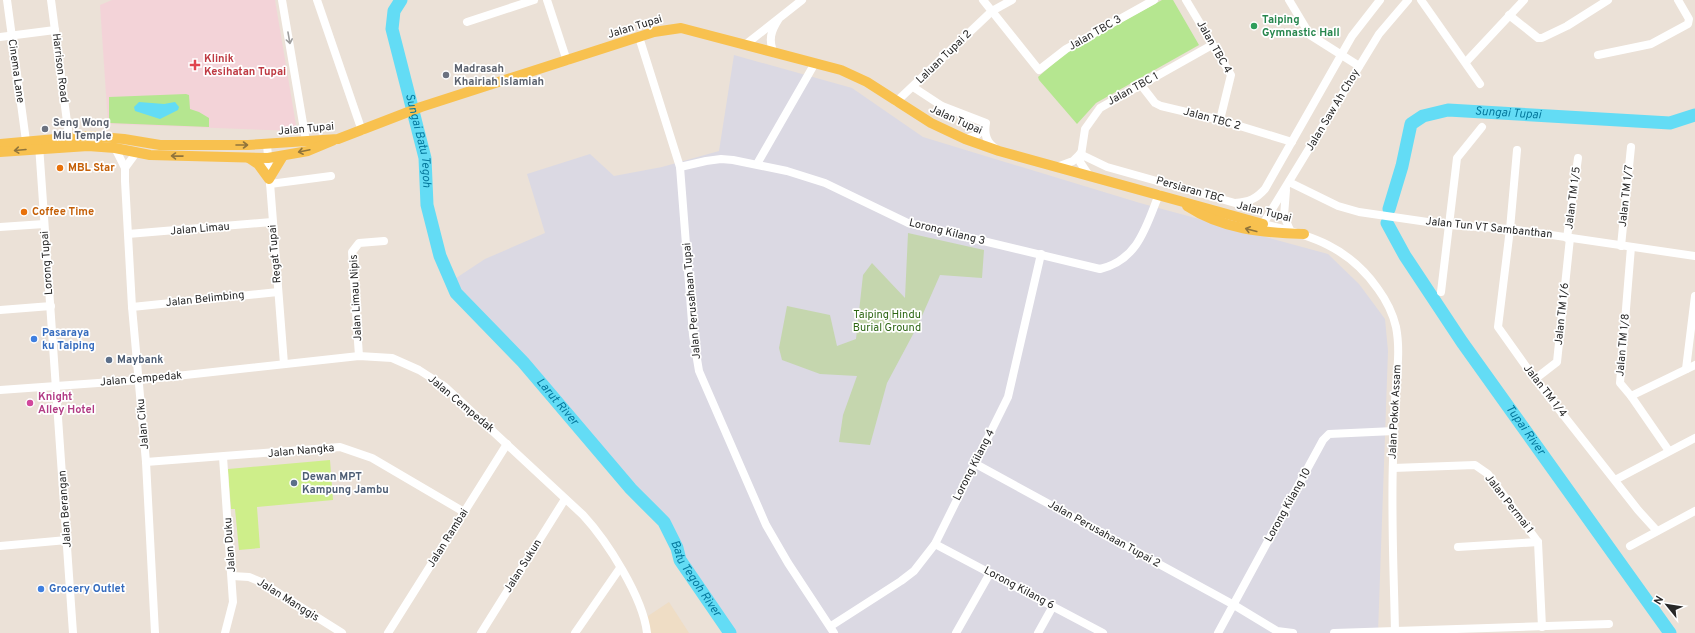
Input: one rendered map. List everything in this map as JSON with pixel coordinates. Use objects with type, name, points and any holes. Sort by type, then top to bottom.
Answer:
[{"type":"main road","name":"Jalan Tupai","points":[[0,152],[69,137],[108,137],[160,145],[267,144],[338,139],[426,106],[639,37],[667,29],[681,28],[815,63],[854,75],[931,123],[965,139],[999,151],[1088,174],[1263,224]]},
{"type":"main road","points":[[39,144],[115,148],[136,153],[168,156],[268,158],[319,148],[338,139]]},
{"type":"main road","name":"Jalan Tupai","points":[[0,144],[26,141],[39,144]]},
{"type":"main road","points":[[249,158],[258,164],[270,182],[283,156]]},
{"type":"main road","points":[[1176,199],[1199,214],[1224,223],[1262,233],[1304,234]]},
{"type":"street","name":"Cinema Lane","points":[[7,0],[26,141]]},
{"type":"street","name":"Harrison Road","points":[[51,0],[69,137]]},
{"type":"street","points":[[282,0],[306,141]]},
{"type":"street","points":[[317,0],[362,131]]},
{"type":"street","points":[[466,22],[534,0]]},
{"type":"street","points":[[547,0],[567,61]]},
{"type":"street","points":[[745,45],[802,0]]},
{"type":"street","points":[[984,0],[992,11]]},
{"type":"street","name":"Laluan Tupai 2","points":[[896,102],[992,11],[1012,0]]},
{"type":"street","name":"Jalan TBC 3","points":[[992,11],[1039,70],[1066,49],[1154,0]]},
{"type":"street","name":"Jalan TBC 4","points":[[1186,0],[1231,75],[1220,120]]},
{"type":"street","points":[[1289,0],[1310,36],[1340,56],[1359,66]]},
{"type":"street","name":"Persiaran TBC","points":[[1080,154],[1107,167],[1235,203],[1247,202],[1257,197],[1265,189],[1340,56],[1363,19],[1380,0]]},
{"type":"street","name":"Jalan Saw Ah Choy","points":[[1263,224],[1379,34],[1408,0]]},
{"type":"street","points":[[1421,0],[1480,84]]},
{"type":"street","points":[[1466,62],[1524,0]]},
{"type":"street","points":[[1590,0],[1597,6]]},
{"type":"street","points":[[1509,15],[1540,38],[1568,26],[1608,0]]},
{"type":"street","points":[[1598,55],[1652,44],[1688,24],[1690,19],[1678,0]]},
{"type":"street","points":[[774,52],[770,44],[771,35],[780,16]]},
{"type":"street","points":[[0,37],[55,30]]},
{"type":"street","name":"Jalan Perusahaan Tupai","points":[[639,37],[680,167],[693,335],[699,372],[766,525],[788,563],[833,630]]},
{"type":"street","name":"Jalan TBC 1","points":[[1080,154],[1085,129],[1100,108],[1212,45]]},
{"type":"street","points":[[757,164],[815,63]]},
{"type":"street","name":"Jalan TBC 2","points":[[1142,84],[1155,103],[1162,106],[1220,120],[1292,142]]},
{"type":"street","points":[[913,87],[942,106],[986,123],[985,127],[987,140],[999,151]]},
{"type":"street","points":[[965,139],[976,135],[985,127]]},
{"type":"street","points":[[1441,292],[1457,158],[1482,127]]},
{"type":"street","name":"Lorong Tupai","points":[[39,144],[56,386]]},
{"type":"street","name":"Regat Tupai","points":[[267,144],[284,364]]},
{"type":"street","name":"Jalan TM 1/7","points":[[1622,246],[1632,147]]},
{"type":"street","points":[[115,148],[125,168],[136,153]]},
{"type":"street","name":"Jalan TM 1/4","points":[[1517,150],[1510,229],[1498,328],[1535,379],[1656,531]]},
{"type":"street","points":[[1057,167],[1074,161],[1080,154]]},
{"type":"street","points":[[1080,154],[1080,162],[1088,174]]},
{"type":"street","name":"Jalan TM 1/5","points":[[1569,238],[1578,158]]},
{"type":"street","name":"Lorong Kilang 3","points":[[680,167],[706,160],[721,159],[757,164],[787,171],[825,183],[908,223],[1100,269],[1111,266],[1126,256],[1139,240],[1147,226],[1159,194]]},
{"type":"street","name":"Jalan Ciku","points":[[125,168],[132,307],[140,380],[146,462],[155,633]]},
{"type":"street","points":[[270,182],[331,176]]},
{"type":"street","points":[[1287,185],[1284,216],[1290,230]]},
{"type":"street","name":"Jalan Tun VT Sambanthan","points":[[1287,185],[1338,206],[1359,212],[1448,225],[1510,229],[1695,256]]},
{"type":"street","name":"Jalan Limau","points":[[128,234],[272,222]]},
{"type":"street","points":[[0,227],[44,224]]},
{"type":"street","name":"Jalan Tupai","points":[[1263,224],[1304,234]]},
{"type":"street","name":"Jalan Pokok Assam","points":[[1304,234],[1335,248],[1351,259],[1369,276],[1390,311],[1396,327],[1398,352],[1393,468],[1395,631]]},
{"type":"street","name":"Jalan TM 1/6","points":[[1535,379],[1558,362],[1569,238]]},
{"type":"street","name":"Jalan Limau Nipis","points":[[360,356],[352,252],[359,243],[384,241]]},
{"type":"street","name":"Jalan TM 1/8","points":[[1631,247],[1620,384],[1631,396],[1669,451]]},
{"type":"street","name":"Lorong Kilang 4","points":[[833,630],[901,582],[914,571],[935,544],[974,463],[1008,398],[1041,254]]},
{"type":"street","name":"Jalan Belimbing","points":[[132,307],[278,292]]},
{"type":"street","points":[[1686,369],[1695,296]]},
{"type":"street","points":[[0,310],[51,306]]},
{"type":"street","name":"Jalan Cempedak","points":[[0,390],[140,380],[360,356],[392,358],[420,370],[444,386],[597,530],[638,600],[644,616],[647,633]]},
{"type":"street","points":[[1631,396],[1695,365]]},
{"type":"street","name":"Jalan Berangan","points":[[56,386],[73,633]]},
{"type":"street","name":"Lorong Kilang 10","points":[[1218,633],[1323,440],[1329,434],[1394,431]]},
{"type":"street","points":[[1615,480],[1695,438]]},
{"type":"street","name":"Jalan Rambai","points":[[388,633],[507,444]]},
{"type":"street","name":"Jalan Nangka","points":[[146,462],[340,447],[372,458],[464,512]]},
{"type":"street","name":"Jalan Duku","points":[[223,457],[233,602],[225,633]]},
{"type":"street","name":"Jalan Perusahaan Tupai 2","points":[[974,463],[1234,605],[1277,631],[1293,633]]},
{"type":"street","name":"Jalan Permai 1","points":[[1393,468],[1475,466],[1488,474],[1538,542],[1542,627]]},
{"type":"street","name":"Jalan Sukun","points":[[481,633],[565,499]]},
{"type":"street","points":[[1630,546],[1695,511]]},
{"type":"street","points":[[0,546],[67,540]]},
{"type":"street","points":[[1458,547],[1538,542]]},
{"type":"street","name":"Lorong Kilang 6","points":[[935,544],[1103,633]]},
{"type":"street","points":[[575,633],[620,568]]},
{"type":"street","points":[[956,633],[990,573]]},
{"type":"street","name":"Jalan Manggis","points":[[232,576],[249,577],[261,582],[342,633]]},
{"type":"street","points":[[1038,633],[1053,606]]},
{"type":"street","points":[[1334,633],[1609,624]]},
{"type":"shaded area","name":"Klinik Kesihatan Tupai","points":[[112,0],[275,0],[297,131],[108,124],[100,5]]},
{"type":"shaded area","points":[[734,55],[852,88],[923,137],[1140,203],[1328,254],[1359,284],[1385,319],[1388,351],[1378,633],[730,633],[677,548],[664,522],[450,282],[485,259],[545,233],[527,174],[590,154],[614,176],[662,167],[719,151]]},
{"type":"shaded area","points":[[669,602],[689,633],[648,633],[648,616]]},
{"type":"green space","points":[[1162,0],[1173,0],[1199,45],[1096,103],[1077,124],[1038,77],[1067,52]]},
{"type":"green space","points":[[189,95],[190,109],[209,118],[209,127],[109,123],[109,97]]},
{"type":"green space","name":"Taiping Hindu Burial Ground","points":[[908,233],[984,250],[982,278],[940,275],[918,325],[887,383],[870,445],[839,442],[843,415],[857,376],[820,374],[782,360],[779,348],[787,306],[830,315],[837,346],[856,339],[863,275],[872,263],[905,298]]},
{"type":"green space","points":[[330,460],[333,500],[257,507],[260,548],[239,550],[235,509],[231,509],[228,469]]},
{"type":"water","points":[[139,102],[164,104],[175,102],[179,107],[178,110],[160,119],[135,111],[134,107]]},
{"type":"waterway","name":"Larut River","points":[[401,0],[394,11],[392,29],[425,158],[427,205],[440,256],[456,293],[523,362],[631,489],[664,522],[677,548],[680,560],[730,633]]},
{"type":"waterway","name":"Sungai Tupai","points":[[1389,209],[1402,166],[1411,124],[1423,116],[1448,110],[1670,123],[1695,115]]},
{"type":"waterway","name":"Tupai River","points":[[1387,223],[1405,256],[1462,342],[1670,633]]},
{"type":"place","name":"Taiping Gymnastic Hall","points":[[1254,26]]},
{"type":"place","name":"Klinik Kesihatan Tupai","points":[[195,65]]},
{"type":"place","name":"Madrasah Khairiah Islamiah","points":[[446,75]]},
{"type":"place","name":"Seng Wong Miu Temple","points":[[45,129]]},
{"type":"place","name":"MBL Star","points":[[60,168]]},
{"type":"place","name":"Coffee Time","points":[[24,212]]},
{"type":"place","name":"Pasaraya ku Taiping","points":[[34,339]]},
{"type":"place","name":"Maybank","points":[[109,360]]},
{"type":"place","name":"Knight Alley Hotel","points":[[30,403]]},
{"type":"place","name":"Dewan MPT Kampung Jambu","points":[[294,483]]},
{"type":"place","name":"Grocery Outlet","points":[[41,589]]},
{"type":"water label","name":"Sungai Batu Tegoh","points":[[417,141]]},
{"type":"water label","name":"Batu Tegoh River","points":[[696,578]]}]
